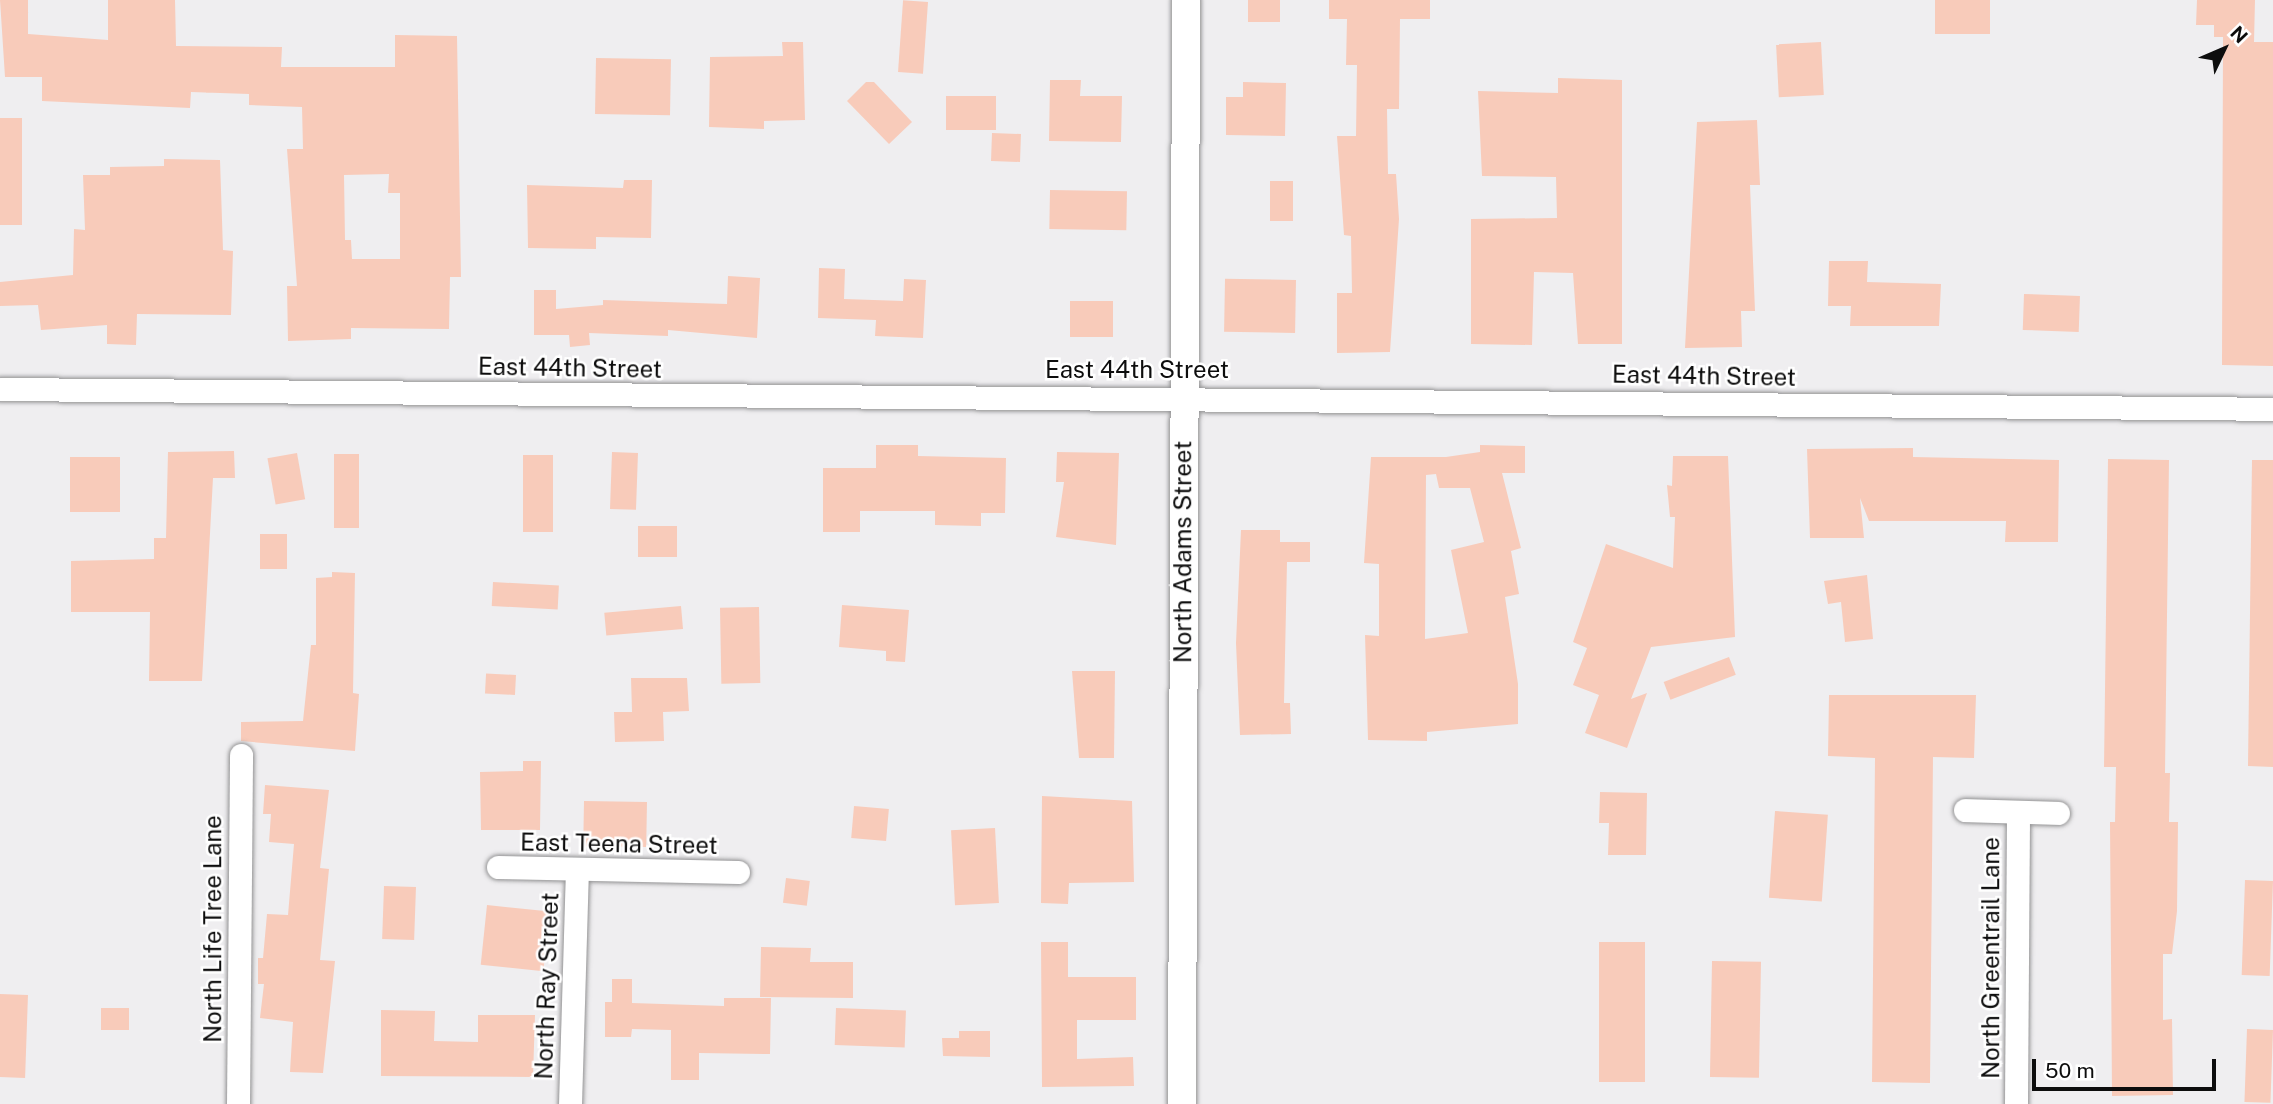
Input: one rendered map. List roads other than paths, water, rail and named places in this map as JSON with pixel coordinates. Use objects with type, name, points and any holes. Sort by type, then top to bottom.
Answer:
[{"type":"street","name":"North Adams Street","points":[[1182,1104],[1186,0]]},
{"type":"street","name":"East 44th Street","points":[[0,389],[1184,396],[2273,409]]},
{"type":"street","name":"North Life Tree Lane","points":[[238,1104],[241,755]]},
{"type":"street","name":"North Greentrail Lane","points":[[1965,810],[2058,814]]},
{"type":"street","name":"North Greentrail Lane","points":[[2016,1104],[2018,812]]},
{"type":"street","name":"East Teena Street","points":[[499,867],[738,872]]},
{"type":"street","name":"North Ray Street","points":[[570,1104],[577,869]]}]
